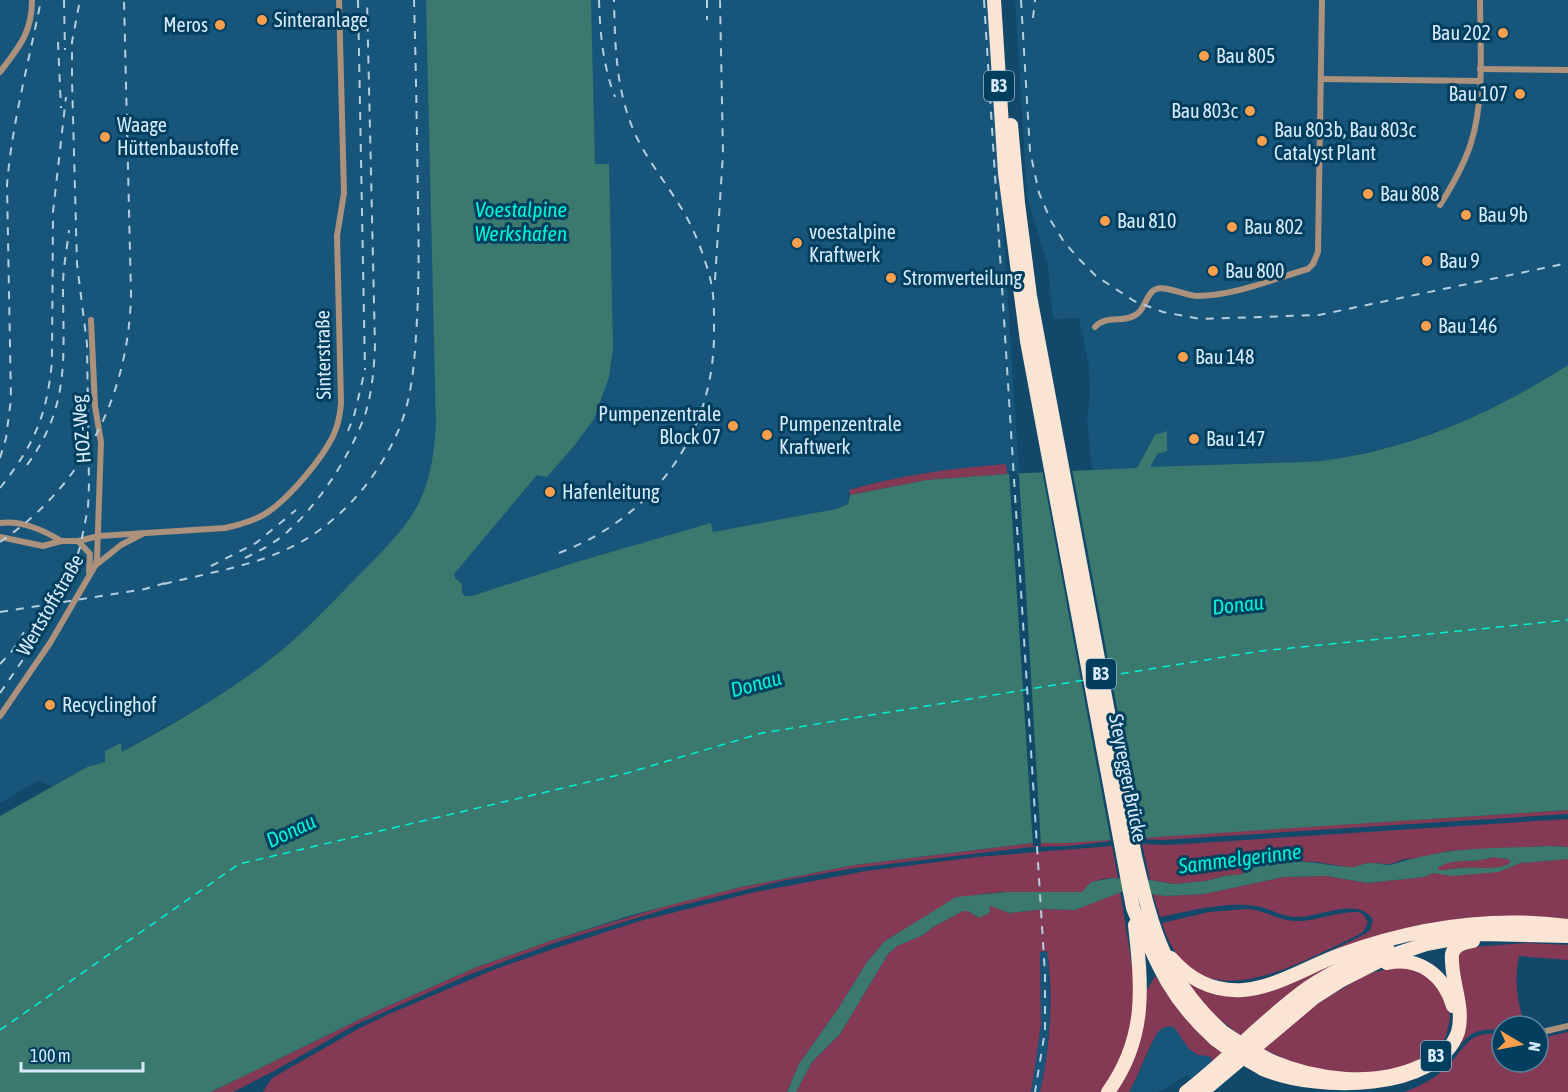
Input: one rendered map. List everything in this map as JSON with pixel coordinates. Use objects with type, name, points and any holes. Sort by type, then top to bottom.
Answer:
[{"type":"main road","name":"B3","points":[[994,0],[1009,214],[1027,341],[1044,401]]},
{"type":"main road","name":"B3","points":[[1003,0],[1011,132],[1021,232],[1044,401]]},
{"type":"main road","name":"Steyregger Brücke","points":[[1044,401],[1133,908],[1149,947]]},
{"type":"main road","name":"Steyregger Brücke","points":[[1044,401],[1146,904],[1149,947]]},
{"type":"main road","points":[[1149,947],[1196,980],[1218,988],[1243,990],[1268,984],[1371,944],[1453,927],[1532,922],[1568,926]]},
{"type":"main road","name":"B3","points":[[1202,1092],[1295,1012],[1332,987],[1387,957],[1426,944],[1479,934],[1568,936]]},
{"type":"main road","points":[[1186,1092],[1266,1021],[1310,987],[1335,971],[1414,935]]},
{"type":"main road","name":"B3","points":[[1149,947],[1163,977],[1177,999],[1193,1019],[1219,1036],[1230,1050],[1302,1082],[1337,1088],[1370,1088],[1396,1084],[1418,1077],[1443,1059],[1458,1032],[1460,1015],[1452,959],[1454,948],[1465,943],[1508,935]]},
{"type":"main road","name":"B3","points":[[1108,1092],[1127,1060],[1138,1024],[1141,987],[1149,947]]},
{"type":"main road","name":"B3","points":[[1267,1065],[1317,1075],[1366,1078],[1407,1072],[1427,1064],[1440,1052],[1449,1039],[1454,1014],[1448,991],[1436,976],[1419,964],[1406,962],[1386,963],[1359,972]]},
{"type":"street","points":[[0,72],[23,42],[32,15],[32,0]]},
{"type":"street","name":"Sinterstraße","points":[[0,537],[43,546],[99,536],[225,528],[253,520],[267,513],[291,493],[326,449],[339,422],[341,404],[337,236],[344,193],[339,0]]},
{"type":"street","points":[[1095,327],[1100,321],[1108,318],[1130,318],[1137,314],[1155,289],[1166,289],[1188,296],[1217,295],[1308,269],[1313,264],[1318,252],[1322,0]]},
{"type":"street","points":[[1440,205],[1454,182],[1471,143],[1478,108],[1480,0]]},
{"type":"street","points":[[1480,69],[1568,70]]},
{"type":"street","points":[[1321,78],[1480,81]]},
{"type":"street","name":"HOZ-Weg","points":[[90,320],[95,406],[101,442],[99,536]]},
{"type":"street","points":[[0,523],[17,523],[61,541]]},
{"type":"street","points":[[95,566],[121,545],[148,532]]},
{"type":"street","name":"Wertstoffstraße","points":[[0,717],[50,643],[87,576],[95,566],[99,550],[99,536]]},
{"type":"street","points":[[78,541],[90,554],[87,576]]},
{"type":"street","points":[[1550,1030],[1568,1026]]},
{"type":"shaded area","points":[[0,0],[989,0],[1019,474],[1007,474],[1005,464],[927,473],[869,484],[849,490],[848,504],[836,509],[713,532],[711,523],[573,563],[468,597],[462,594],[462,584],[358,577],[308,627],[259,669],[212,700],[122,752],[121,743],[105,762],[87,767],[53,786],[37,781],[0,803]]},
{"type":"shaded area","points":[[1015,0],[1568,0],[1568,365],[1493,408],[1455,425],[1391,447],[1327,461],[1092,471],[1087,420],[1090,397],[1089,367],[1079,318],[1053,319],[1048,267],[1027,196]]},
{"type":"shaded area","points":[[1006,464],[1007,474],[927,480],[850,495],[849,490],[927,473]]},
{"type":"shaded area","points":[[1568,810],[1568,814],[1162,840],[1142,839],[1141,837]]},
{"type":"shaded area","points":[[1568,819],[1568,847],[1449,851],[1422,858],[1404,859],[1391,864],[1370,863],[1352,868],[1317,862],[1290,861],[1260,864],[1240,875],[1173,884],[1150,880],[1142,844],[1168,845]]},
{"type":"shaded area","points":[[1110,839],[1111,841],[1069,846],[1030,847],[855,868],[786,880],[666,909],[554,943],[468,975],[355,1025],[233,1092],[211,1092],[379,1010],[477,967],[553,940],[686,900],[854,865],[1033,843]]},
{"type":"shaded area","points":[[1112,846],[1118,878],[1098,881],[1082,892],[981,894],[908,927],[885,941],[867,962],[838,1009],[799,1064],[787,1092],[263,1092],[272,1078],[389,1014],[493,970],[640,921],[755,892],[866,871],[977,857]]},
{"type":"shaded area","points":[[1492,857],[1511,861],[1495,869],[1438,870],[1438,867],[1449,862]]},
{"type":"shaded area","points":[[1568,859],[1568,920],[1494,918],[1292,970],[1365,934],[1370,930],[1373,920],[1359,909],[1296,917],[1285,916],[1261,907],[1244,905],[1208,907],[1160,917],[1153,894],[1165,896],[1204,894],[1284,877],[1327,876],[1367,883],[1424,877],[1433,873],[1499,872],[1520,863]]},
{"type":"shaded area","points":[[1120,891],[1133,973],[1136,979],[1131,1038],[1104,1092],[1040,1092],[1050,1022],[1047,951],[1040,952],[1041,1025],[1031,1092],[796,1092],[812,1062],[840,1034],[888,954],[897,946],[923,935],[963,911],[968,911],[979,918],[990,905],[1009,913],[1045,909],[1075,910]]},
{"type":"shaded area","points":[[1247,909],[1297,921],[1358,912],[1363,914],[1368,922],[1363,932],[1304,961],[1247,979],[1221,980],[1197,973],[1177,954],[1162,923],[1209,912]]},
{"type":"shaded area","points":[[1527,943],[1568,945],[1568,960],[1519,956],[1517,991],[1522,1014],[1490,1014],[1490,1030],[1473,1033],[1453,1055],[1460,1041],[1458,954],[1472,947]]},
{"type":"shaded area","points":[[1048,951],[1050,1023],[1046,1059],[1040,1092],[1031,1092],[1041,1025],[1040,952]]},
{"type":"shaded area","points":[[1353,954],[1243,1037],[1209,1009],[1184,975],[1223,992]]},
{"type":"shaded area","points":[[1394,967],[1414,969],[1437,982],[1449,1007],[1450,1018],[1446,1036],[1442,1044],[1427,1059],[1386,1072],[1335,1073],[1286,1062],[1281,1057],[1263,1049],[1310,1009],[1333,994],[1368,974]]},
{"type":"shaded area","points":[[1155,976],[1193,1026],[1222,1053],[1214,1062],[1209,1056],[1198,1055],[1189,1049],[1174,1027],[1165,1027],[1153,1040],[1129,1092],[1114,1092],[1147,990]]},
{"type":"shaded area","points":[[1168,1026],[1178,1031],[1189,1049],[1209,1056],[1214,1062],[1193,1080],[1186,1076],[1158,1092],[1129,1092],[1157,1033]]},
{"type":"shaded area","points":[[1568,1032],[1568,1092],[1404,1092],[1441,1072],[1471,1040],[1484,1034],[1490,1034],[1490,1074],[1550,1074],[1550,1036]]},
{"type":"water","points":[[426,0],[591,0],[595,164],[609,164],[613,348],[609,377],[594,419],[574,446],[547,477],[537,475],[454,574],[462,584],[462,593],[465,596],[472,596],[573,563],[711,523],[713,532],[836,509],[848,504],[850,495],[927,480],[1137,468],[1155,435],[1167,431],[1167,451],[1157,454],[1150,467],[1313,462],[1360,454],[1392,447],[1453,426],[1512,398],[1568,365],[1568,810],[1066,843],[1033,843],[854,865],[741,887],[632,915],[553,940],[477,967],[379,1010],[211,1092],[0,1092],[0,816],[87,767],[105,762],[105,751],[121,743],[122,752],[175,722],[243,680],[273,658],[311,624],[384,549],[408,521],[424,492],[431,464],[436,426]]},
{"type":"water","points":[[1568,847],[1568,859],[1520,863],[1499,872],[1452,876],[1433,873],[1424,877],[1367,883],[1327,876],[1284,877],[1204,894],[1165,896],[1127,890],[1075,910],[1045,909],[1009,913],[991,906],[989,909],[991,912],[979,918],[968,911],[963,911],[923,935],[897,946],[888,954],[840,1034],[812,1062],[796,1092],[787,1092],[799,1064],[838,1009],[867,962],[885,941],[956,897],[1007,892],[1082,892],[1091,882],[1113,878],[1144,879],[1173,884],[1206,881],[1243,874],[1252,867],[1278,861],[1352,867],[1371,863],[1391,865],[1422,856],[1452,851]],"holes":[[[1492,857],[1511,861],[1507,865],[1496,867],[1438,870],[1449,863]]]},
{"type":"pier","points":[[1072,469],[1142,840],[1111,842],[1042,470]]},
{"type":"pier","points":[[1009,471],[1017,471],[1019,474],[1041,846],[1033,846]]},
{"type":"ferry route","points":[[1107,676],[1261,651],[1568,620]]},
{"type":"ferry route","points":[[0,1030],[239,864],[627,773],[762,733],[1085,680]]},
{"type":"railway","points":[[0,458],[6,438],[11,399],[7,185],[9,162],[41,0]]},
{"type":"railway","points":[[64,0],[65,50]]},
{"type":"railway","points":[[0,693],[53,616],[72,573],[88,508],[87,344],[77,264],[72,79],[72,42],[80,0]]},
{"type":"railway","points":[[0,542],[30,519],[56,493],[78,465],[111,402],[122,367],[131,294],[124,0]]},
{"type":"railway","points":[[358,0],[365,370]]},
{"type":"railway","points":[[245,558],[285,534],[321,495],[351,448],[365,415],[369,398],[375,346],[367,0]]},
{"type":"railway","points":[[164,584],[261,560],[314,534],[341,513],[364,488],[392,445],[399,429],[411,384],[418,303],[419,237],[414,0]]},
{"type":"railway","points":[[599,0],[603,49],[615,97]]},
{"type":"railway","points":[[559,553],[592,538],[622,519],[648,496],[670,470],[688,441],[702,409],[711,375],[714,314],[709,274],[687,219],[642,148],[630,121],[618,70],[614,0]]},
{"type":"railway","points":[[707,0],[707,20]]},
{"type":"railway","points":[[715,280],[723,153],[720,0]]},
{"type":"railway","points":[[984,0],[1045,974],[1045,1031],[1035,1092]]},
{"type":"railway","points":[[1021,0],[1030,151],[1039,193],[1051,221],[1064,242],[1096,276],[1134,301],[1163,312],[1200,319],[1319,315],[1568,263]]},
{"type":"railway","points":[[1033,18],[1035,0]]},
{"type":"railway","points":[[58,42],[61,108]]},
{"type":"railway","points":[[0,488],[30,443],[47,398],[52,361],[53,212],[66,97]]},
{"type":"railway","points":[[27,465],[51,422],[62,379],[63,279],[69,230]]},
{"type":"railway","points":[[348,431],[365,370]]},
{"type":"railway","points":[[211,566],[256,543],[296,510]]},
{"type":"railway","points":[[0,612],[145,589],[172,581]]},
{"type":"railway","points":[[0,664],[13,650],[24,632]]},
{"type":"place","name":"Sinteranlage","points":[[262,20]]},
{"type":"place","name":"Meros","points":[[220,25]]},
{"type":"place","name":"Bau 202","points":[[1503,33]]},
{"type":"place","name":"Bau 805","points":[[1204,56]]},
{"type":"place","name":"Bau 107","points":[[1520,94]]},
{"type":"place","name":"Bau 803c","points":[[1250,111]]},
{"type":"place","name":"Waage Hüttenbaustoffe","points":[[105,137]]},
{"type":"place","name":"Bau 803b, Bau 803c Catalyst Plant","points":[[1262,141]]},
{"type":"place","name":"Bau 808","points":[[1368,194]]},
{"type":"place","name":"Bau 9b","points":[[1466,215]]},
{"type":"place","name":"Bau 810","points":[[1105,221]]},
{"type":"place","name":"Bau 802","points":[[1232,227]]},
{"type":"place","name":"voestalpine Kraftwerk","points":[[797,243]]},
{"type":"place","name":"Bau 9","points":[[1427,261]]},
{"type":"place","name":"Bau 800","points":[[1213,271]]},
{"type":"place","name":"Stromverteilung","points":[[891,278]]},
{"type":"place","name":"Bau 146","points":[[1426,326]]},
{"type":"place","name":"Bau 148","points":[[1183,357]]},
{"type":"place","name":"Pumpenzentrale Block 07","points":[[733,426]]},
{"type":"place","name":"Pumpenzentrale Kraftwerk","points":[[767,435]]},
{"type":"place","name":"Bau 147","points":[[1194,439]]},
{"type":"place","name":"Hafenleitung","points":[[550,492]]},
{"type":"place","name":"Recyclinghof","points":[[50,705]]},
{"type":"water label","name":"Voestalpine Werkshafen","points":[[521,222]]},
{"type":"water label","name":"Donau","points":[[1238,605]]},
{"type":"water label","name":"Donau","points":[[756,684]]},
{"type":"water label","name":"Donau","points":[[291,831]]},
{"type":"water label","name":"Sammelgerinne","points":[[1240,859]]}]
